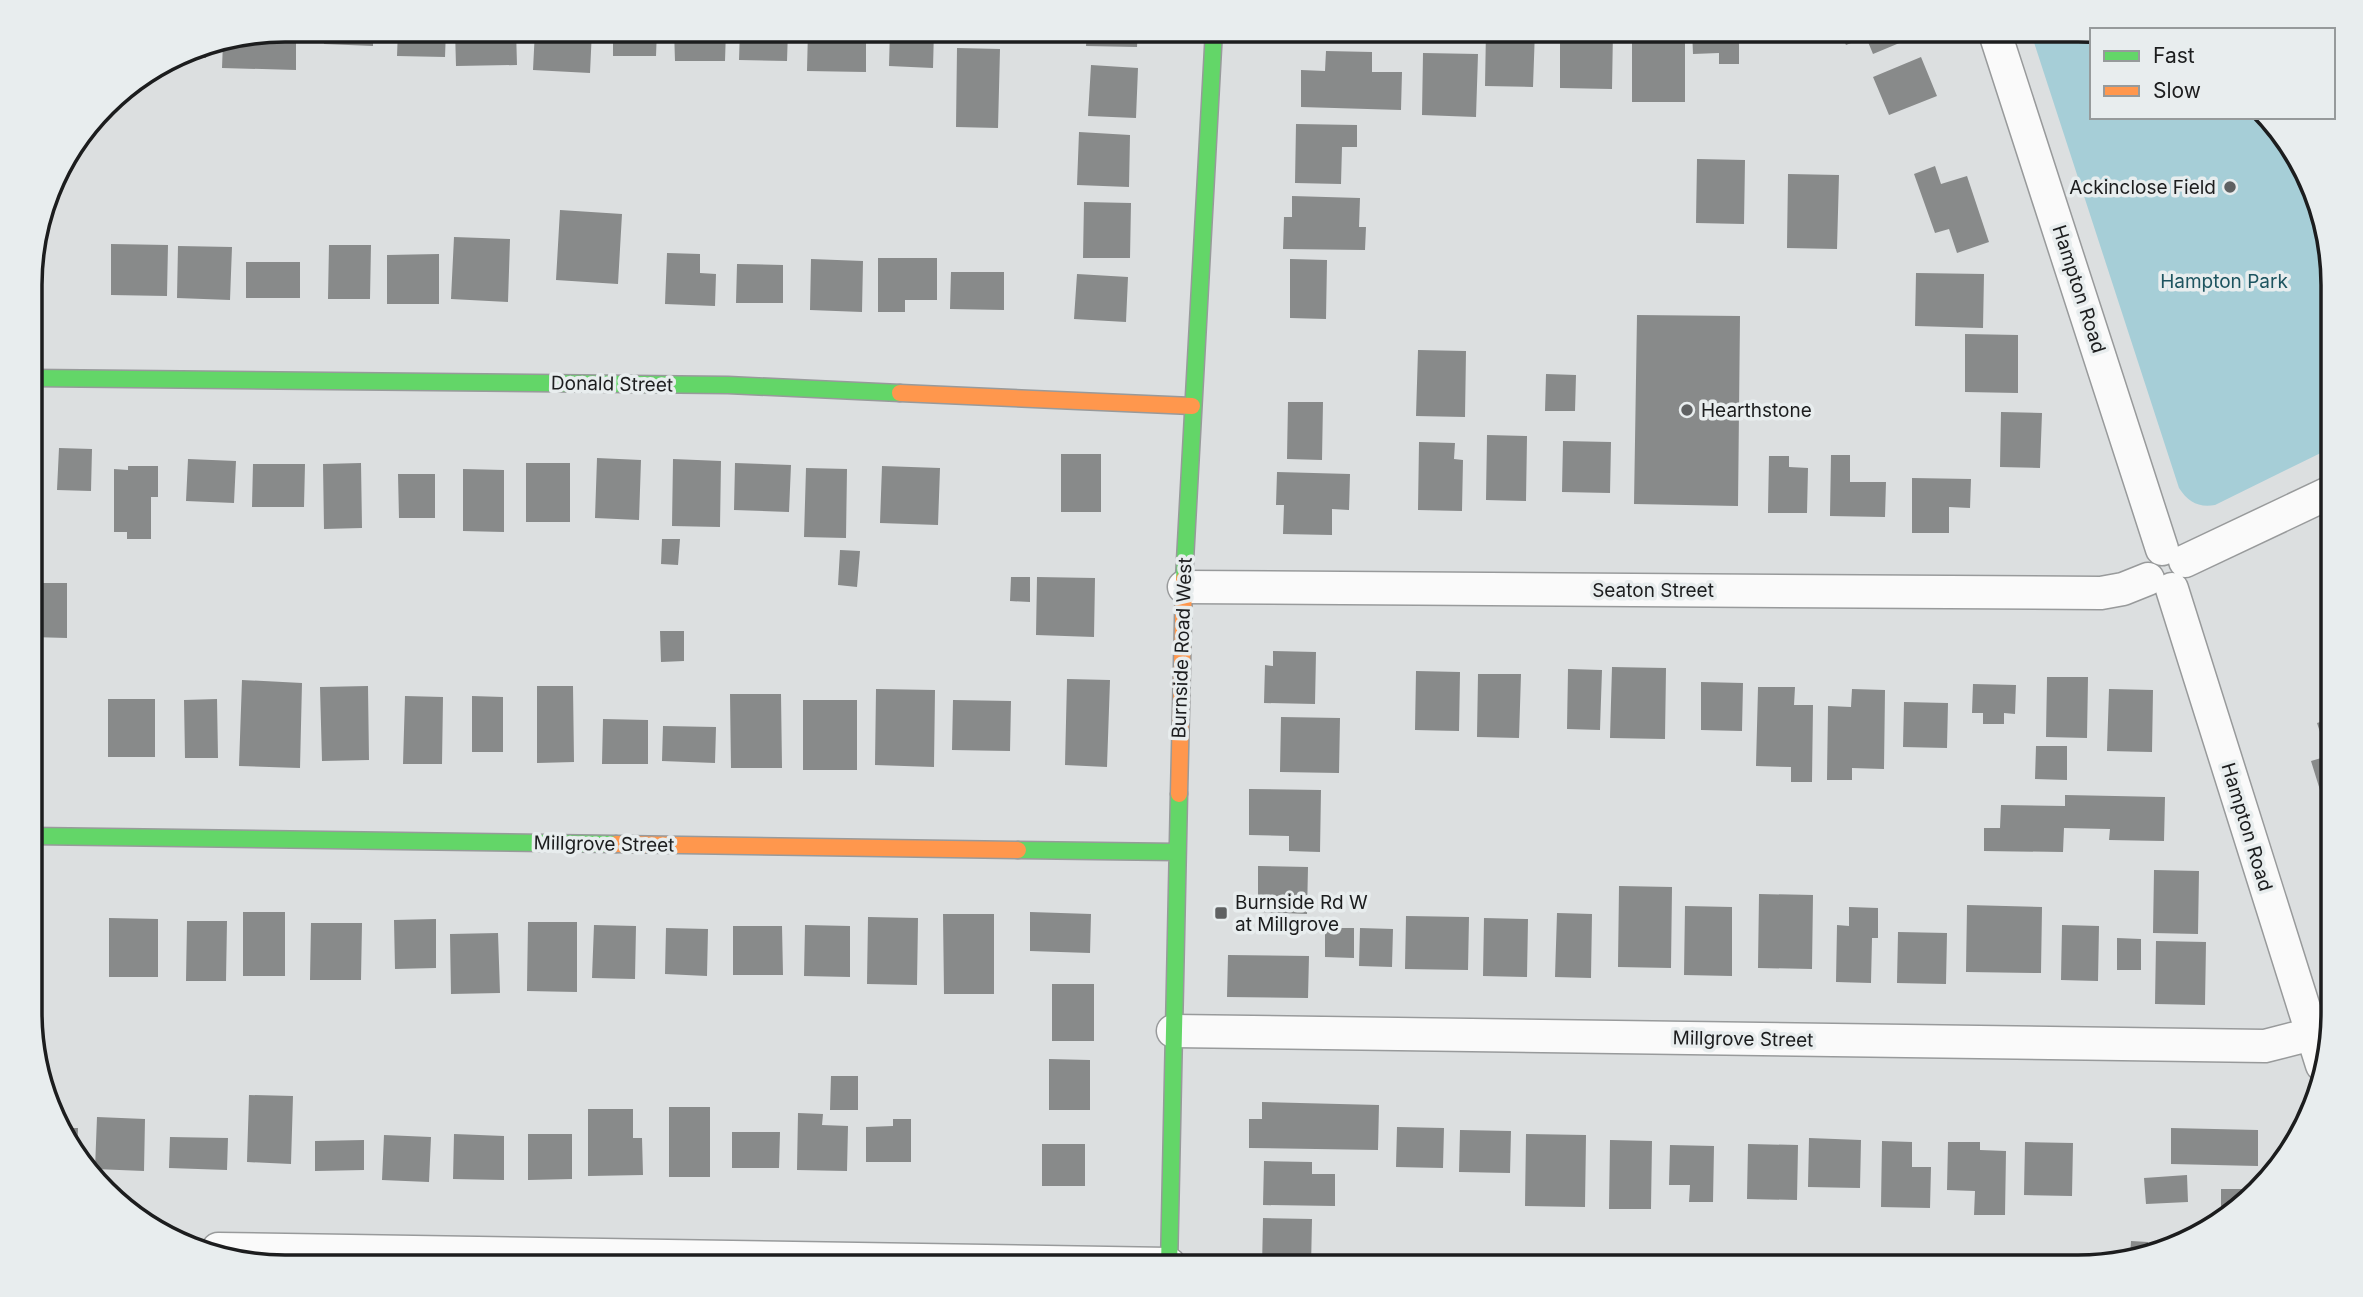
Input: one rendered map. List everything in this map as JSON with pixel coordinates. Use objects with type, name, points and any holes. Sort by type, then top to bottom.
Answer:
[{"type":"street","name":"Burnside Road West","points":[[1169,1255],[1176,852],[1184,587],[1213,42]]},
{"type":"street","name":"Hampton Road","points":[[1998,42],[2174,555]]},
{"type":"street","name":"Donald Street","points":[[42,378],[728,385],[1192,406]]},
{"type":"street","points":[[2148,586],[2184,580],[2186,574],[2174,555],[2320,496]]},
{"type":"street","name":"Hampton Road","points":[[2148,586],[2317,1050]]},
{"type":"street","name":"Seaton Street","points":[[1184,587],[2087,593],[2148,586]]},
{"type":"street","name":"Millgrove Street","points":[[42,836],[1176,852]]},
{"type":"street","name":"Millgrove Street","points":[[1173,1031],[2265,1046],[2312,1034]]},
{"type":"street","points":[[234,1249],[565,1255]]},
{"type":"green space","name":"Hampton Park","points":[[2034,42],[2090,43],[2090,119],[2255,119],[2280,150],[2296,177],[2308,207],[2316,237],[2320,269],[2320,453],[2215,505],[2199,505],[2179,488]]},
{"type":"building","points":[[1486,42],[1535,42],[1533,87],[1485,86]]},
{"type":"building","points":[[1560,42],[1613,42],[1612,89],[1560,88]]},
{"type":"building","points":[[1632,42],[1685,42],[1685,102],[1632,102]]},
{"type":"building","points":[[1693,42],[1739,42],[1739,64],[1719,64],[1719,53],[1693,54]]},
{"type":"building","points":[[1868,42],[1902,42],[1873,54]]},
{"type":"building","points":[[269,43],[296,43],[296,70],[222,68],[223,50]]},
{"type":"building","points":[[373,43],[373,46],[324,44]]},
{"type":"building","points":[[398,43],[446,43],[445,57],[397,56]]},
{"type":"building","points":[[455,43],[516,43],[517,65],[456,66]]},
{"type":"building","points":[[534,43],[591,43],[590,73],[533,70]]},
{"type":"building","points":[[613,43],[657,43],[656,56],[613,56]]},
{"type":"building","points":[[674,43],[726,43],[725,61],[675,61]]},
{"type":"building","points":[[740,43],[788,43],[787,61],[739,60]]},
{"type":"building","points":[[808,43],[866,43],[866,72],[807,71]]},
{"type":"building","points":[[890,43],[934,43],[933,68],[889,66]]},
{"type":"building","points":[[1086,43],[1137,43],[1137,47],[1086,46]]},
{"type":"building","points":[[957,48],[1000,49],[998,128],[956,127]]},
{"type":"building","points":[[1326,51],[1372,52],[1372,72],[1402,72],[1401,110],[1301,107],[1301,70],[1325,71]]},
{"type":"building","points":[[1423,53],[1478,54],[1476,117],[1422,115]]},
{"type":"building","points":[[1921,57],[1937,96],[1889,115],[1873,77]]},
{"type":"building","points":[[1091,65],[1138,68],[1136,118],[1088,116]]},
{"type":"building","points":[[1296,124],[1357,125],[1357,147],[1342,147],[1341,184],[1295,183]]},
{"type":"building","points":[[1079,132],[1130,135],[1129,187],[1077,185]]},
{"type":"building","points":[[1697,159],[1745,160],[1744,224],[1696,223]]},
{"type":"building","points":[[1935,166],[1941,184],[1967,176],[1989,242],[1957,253],[1949,229],[1935,233],[1914,174]]},
{"type":"building","points":[[1788,174],[1839,175],[1837,249],[1787,248]]},
{"type":"building","points":[[1292,196],[1360,198],[1359,227],[1366,227],[1365,250],[1283,249],[1284,217],[1292,217]]},
{"type":"building","points":[[1084,202],[1131,203],[1130,258],[1083,258]]},
{"type":"building","points":[[560,210],[622,214],[618,284],[556,280]]},
{"type":"building","points":[[454,237],[510,239],[508,302],[451,299]]},
{"type":"building","points":[[111,244],[168,245],[167,296],[111,295]]},
{"type":"building","points":[[329,245],[371,245],[370,299],[328,299]]},
{"type":"building","points":[[178,246],[232,247],[230,300],[177,298]]},
{"type":"building","points":[[667,253],[700,254],[700,273],[716,274],[715,306],[665,304]]},
{"type":"building","points":[[439,254],[439,304],[387,304],[387,255]]},
{"type":"building","points":[[878,258],[937,258],[937,300],[905,300],[905,312],[878,312]]},
{"type":"building","points":[[811,259],[863,261],[862,312],[810,310]]},
{"type":"building","points":[[1290,259],[1327,260],[1326,319],[1290,318]]},
{"type":"building","points":[[246,262],[300,262],[300,298],[246,298]]},
{"type":"building","points":[[737,264],[783,265],[783,303],[736,303]]},
{"type":"building","points":[[43,269],[43,318],[42,318]]},
{"type":"building","points":[[951,272],[1004,272],[1004,310],[950,309]]},
{"type":"building","points":[[1916,273],[1984,274],[1983,328],[1915,326]]},
{"type":"building","points":[[1077,274],[1128,277],[1126,322],[1074,319]]},
{"type":"building","name":"Hearthstone","points":[[1637,315],[1740,316],[1738,506],[1634,504]]},
{"type":"building","points":[[1965,334],[2018,335],[2018,393],[1965,392]]},
{"type":"building","points":[[1418,350],[1466,351],[1465,417],[1416,416]]},
{"type":"building","points":[[1546,374],[1576,375],[1575,411],[1545,411]]},
{"type":"building","points":[[1288,402],[1323,402],[1322,460],[1287,459]]},
{"type":"building","points":[[2001,412],[2042,413],[2040,468],[2000,467]]},
{"type":"building","points":[[1487,435],[1527,436],[1526,501],[1486,500]]},
{"type":"building","points":[[1563,441],[1611,442],[1610,493],[1562,492]]},
{"type":"building","points":[[1419,442],[1455,443],[1454,459],[1463,460],[1462,511],[1418,510]]},
{"type":"building","points":[[59,448],[92,449],[91,491],[57,490]]},
{"type":"building","points":[[1061,454],[1101,454],[1101,512],[1061,512]]},
{"type":"building","points":[[1831,455],[1850,455],[1850,482],[1886,482],[1885,517],[1830,516]]},
{"type":"building","points":[[1769,456],[1789,456],[1789,467],[1808,468],[1807,513],[1768,513]]},
{"type":"building","points":[[597,458],[641,460],[639,520],[595,518]]},
{"type":"building","points":[[188,459],[236,461],[234,503],[186,501]]},
{"type":"building","points":[[673,459],[721,461],[720,527],[672,526]]},
{"type":"building","points":[[361,463],[362,528],[324,529],[323,464]]},
{"type":"building","points":[[526,463],[570,463],[570,522],[526,522]]},
{"type":"building","points":[[735,463],[791,465],[789,512],[734,510]]},
{"type":"building","points":[[253,464],[305,464],[304,507],[252,507]]},
{"type":"building","points":[[128,466],[158,466],[158,497],[151,497],[151,539],[127,539],[127,532],[114,532],[114,469],[128,470]]},
{"type":"building","points":[[882,466],[940,468],[938,525],[880,523]]},
{"type":"building","points":[[806,468],[847,469],[846,538],[804,537]]},
{"type":"building","points":[[463,469],[504,470],[504,532],[463,531]]},
{"type":"building","points":[[1277,472],[1350,474],[1349,510],[1332,509],[1332,535],[1283,534],[1284,505],[1276,505]]},
{"type":"building","points":[[398,474],[435,474],[435,518],[399,518]]},
{"type":"building","points":[[1912,478],[1971,479],[1970,508],[1949,507],[1949,533],[1912,533]]},
{"type":"building","points":[[662,539],[680,539],[678,565],[661,564]]},
{"type":"building","points":[[840,550],[860,551],[857,587],[838,585]]},
{"type":"building","points":[[1011,577],[1030,577],[1030,602],[1010,601]]},
{"type":"building","points":[[1037,577],[1095,578],[1094,637],[1036,635]]},
{"type":"building","points":[[42,583],[67,583],[67,638],[42,637]]},
{"type":"building","points":[[660,631],[684,631],[684,661],[661,662]]},
{"type":"building","points":[[1273,651],[1316,652],[1315,704],[1264,703],[1265,665],[1273,666]]},
{"type":"building","points":[[1612,667],[1666,668],[1665,739],[1610,738]]},
{"type":"building","points":[[1568,669],[1602,670],[1600,730],[1567,729]]},
{"type":"building","points":[[1416,671],[1460,672],[1459,731],[1415,730]]},
{"type":"building","points":[[1478,674],[1521,674],[1519,738],[1477,737]]},
{"type":"building","points":[[2047,677],[2088,677],[2087,738],[2046,737]]},
{"type":"building","points":[[1067,679],[1110,680],[1107,767],[1065,765]]},
{"type":"building","points":[[242,680],[302,683],[300,768],[239,766]]},
{"type":"building","points":[[1701,682],[1743,683],[1742,731],[1701,730]]},
{"type":"building","points":[[1973,684],[2016,685],[2015,714],[2004,713],[2004,724],[1983,724],[1983,713],[1972,713]]},
{"type":"building","points":[[368,686],[369,760],[322,761],[320,687]]},
{"type":"building","points":[[537,686],[573,686],[574,762],[537,763]]},
{"type":"building","points":[[1758,687],[1795,687],[1794,705],[1813,705],[1812,782],[1791,782],[1791,767],[1756,766]]},
{"type":"building","points":[[876,689],[935,690],[934,767],[875,765]]},
{"type":"building","points":[[1852,689],[1885,690],[1884,769],[1852,768],[1852,780],[1827,780],[1828,706],[1851,707]]},
{"type":"building","points":[[2109,689],[2153,690],[2152,752],[2107,751]]},
{"type":"building","points":[[730,694],[781,694],[782,768],[731,768]]},
{"type":"building","points":[[405,696],[443,697],[442,764],[403,764]]},
{"type":"building","points":[[472,696],[503,697],[503,752],[472,752]]},
{"type":"building","points":[[108,699],[155,699],[155,757],[108,757]]},
{"type":"building","points":[[217,699],[218,758],[185,758],[184,700]]},
{"type":"building","points":[[803,700],[857,700],[857,770],[803,770]]},
{"type":"building","points":[[953,700],[1011,701],[1010,751],[952,750]]},
{"type":"building","points":[[1904,702],[1948,703],[1947,748],[1903,747]]},
{"type":"building","points":[[1281,717],[1340,718],[1339,773],[1280,772]]},
{"type":"building","points":[[603,719],[648,720],[648,764],[602,764]]},
{"type":"building","points":[[663,726],[716,727],[715,763],[662,761]]},
{"type":"building","points":[[2036,746],[2067,746],[2067,780],[2035,779]]},
{"type":"building","points":[[2320,758],[2320,790],[2311,761]]},
{"type":"building","points":[[1249,789],[1321,790],[1320,852],[1289,851],[1289,836],[1249,835]]},
{"type":"building","points":[[2065,795],[2165,797],[2164,841],[2109,840],[2110,829],[2064,828],[2063,852],[1984,851],[1984,828],[2000,828],[2001,805],[2065,806]]},
{"type":"building","points":[[1258,866],[1308,867],[1307,914],[1258,912]]},
{"type":"building","points":[[2154,870],[2199,871],[2198,934],[2153,933]]},
{"type":"building","points":[[1619,886],[1672,887],[1671,968],[1618,967]]},
{"type":"building","points":[[1759,894],[1813,895],[1812,969],[1758,968]]},
{"type":"building","points":[[1967,905],[2042,907],[2041,973],[1966,972]]},
{"type":"building","points":[[1685,906],[1732,907],[1732,976],[1684,975]]},
{"type":"building","points":[[1849,907],[1878,908],[1878,938],[1872,938],[1871,983],[1836,982],[1837,925],[1849,926]]},
{"type":"building","points":[[243,912],[285,912],[285,976],[243,976]]},
{"type":"building","points":[[1030,912],[1091,914],[1090,953],[1030,951]]},
{"type":"building","points":[[1557,913],[1592,914],[1591,978],[1555,977]]},
{"type":"building","points":[[943,914],[994,914],[994,994],[944,994]]},
{"type":"building","points":[[1406,916],[1469,917],[1468,970],[1405,969]]},
{"type":"building","points":[[868,917],[918,918],[917,985],[867,984]]},
{"type":"building","points":[[109,918],[158,919],[158,977],[109,977]]},
{"type":"building","points":[[1484,918],[1528,919],[1527,977],[1483,976]]},
{"type":"building","points":[[436,919],[436,968],[395,969],[394,920]]},
{"type":"building","points":[[187,921],[227,921],[226,981],[186,981]]},
{"type":"building","points":[[528,922],[577,922],[577,992],[527,991]]},
{"type":"building","points":[[311,923],[362,923],[361,980],[310,980]]},
{"type":"building","points":[[594,925],[636,926],[635,979],[592,978]]},
{"type":"building","points":[[805,925],[850,926],[850,977],[804,976]]},
{"type":"building","points":[[2062,925],[2099,926],[2098,981],[2061,980]]},
{"type":"building","points":[[733,926],[782,926],[783,975],[733,975]]},
{"type":"building","points":[[666,928],[708,929],[707,976],[665,974]]},
{"type":"building","points":[[1325,928],[1354,928],[1354,958],[1325,957]]},
{"type":"building","points":[[1360,928],[1393,929],[1392,967],[1359,966]]},
{"type":"building","points":[[1898,932],[1947,933],[1946,984],[1897,983]]},
{"type":"building","points":[[498,933],[500,993],[451,994],[450,934]]},
{"type":"building","points":[[2117,938],[2141,939],[2141,970],[2117,970]]},
{"type":"building","points":[[2156,941],[2206,942],[2205,1005],[2155,1004]]},
{"type":"building","points":[[1228,955],[1309,956],[1308,998],[1227,997]]},
{"type":"building","points":[[1052,984],[1094,984],[1094,1041],[1052,1041]]},
{"type":"building","points":[[1049,1059],[1090,1060],[1090,1110],[1049,1110]]},
{"type":"building","points":[[831,1076],[858,1076],[858,1110],[830,1110]]},
{"type":"building","points":[[249,1095],[293,1096],[291,1164],[247,1162]]},
{"type":"building","points":[[1262,1102],[1379,1105],[1378,1150],[1249,1148],[1249,1119],[1262,1119]]},
{"type":"building","points":[[669,1107],[710,1107],[710,1177],[669,1177]]},
{"type":"building","points":[[588,1109],[633,1109],[633,1138],[642,1138],[643,1175],[588,1176]]},
{"type":"building","points":[[798,1113],[823,1114],[822,1125],[848,1126],[847,1171],[797,1170]]},
{"type":"building","points":[[97,1117],[145,1119],[144,1171],[100,1169],[95,1164]]},
{"type":"building","points":[[893,1119],[911,1119],[911,1162],[866,1162],[866,1127],[893,1126]]},
{"type":"building","points":[[1397,1127],[1444,1128],[1443,1168],[1396,1167]]},
{"type":"building","points":[[72,1128],[78,1128],[78,1138]]},
{"type":"building","points":[[2171,1128],[2258,1130],[2258,1166],[2171,1164]]},
{"type":"building","points":[[1460,1130],[1511,1131],[1510,1173],[1459,1172]]},
{"type":"building","points":[[732,1132],[780,1132],[779,1168],[732,1168]]},
{"type":"building","points":[[454,1134],[504,1136],[504,1180],[453,1179]]},
{"type":"building","points":[[528,1134],[572,1134],[572,1179],[528,1180]]},
{"type":"building","points":[[1526,1134],[1586,1135],[1585,1207],[1525,1206]]},
{"type":"building","points":[[384,1135],[431,1137],[429,1182],[382,1180]]},
{"type":"building","points":[[170,1137],[228,1138],[227,1170],[169,1168]]},
{"type":"building","points":[[1809,1138],[1861,1140],[1860,1188],[1808,1187]]},
{"type":"building","points":[[364,1140],[364,1170],[315,1171],[315,1141]]},
{"type":"building","points":[[1610,1140],[1652,1141],[1651,1209],[1609,1209]]},
{"type":"building","points":[[1882,1141],[1912,1142],[1912,1167],[1931,1167],[1930,1208],[1881,1207]]},
{"type":"building","points":[[1948,1142],[1980,1142],[1980,1150],[2006,1151],[2005,1215],[1974,1215],[1975,1191],[1947,1190]]},
{"type":"building","points":[[2025,1142],[2073,1143],[2072,1196],[2024,1195]]},
{"type":"building","points":[[1042,1144],[1085,1144],[1085,1186],[1042,1186]]},
{"type":"building","points":[[1748,1144],[1798,1145],[1797,1200],[1747,1199]]},
{"type":"building","points":[[1670,1145],[1714,1146],[1713,1202],[1689,1202],[1690,1185],[1669,1185]]},
{"type":"building","points":[[1264,1161],[1312,1162],[1312,1174],[1335,1174],[1335,1206],[1263,1205]]},
{"type":"building","points":[[2187,1175],[2188,1202],[2146,1204],[2144,1178]]},
{"type":"building","points":[[2221,1189],[2244,1189],[2226,1205],[2221,1208]]},
{"type":"building","points":[[1263,1218],[1312,1219],[1311,1254],[1262,1254]]},
{"type":"building","points":[[2131,1241],[2148,1242],[2148,1245],[2130,1249]]},
{"type":"traffic: fast","points":[[1184,579],[1213,42]]},
{"type":"traffic: fast","points":[[42,378],[728,385],[900,393]]},
{"type":"traffic: fast","points":[[1169,1255],[1179,794]]},
{"type":"traffic: fast","points":[[42,836],[616,844]]},
{"type":"traffic: fast","points":[[1018,850],[1176,852]]},
{"type":"traffic: slow","points":[[900,393],[1192,406]]},
{"type":"traffic: slow","points":[[1179,794],[1184,579]]},
{"type":"traffic: slow","points":[[616,844],[1018,850]]},
{"type":"place","name":"Ackinclose Field","points":[[2230,187]]},
{"type":"place","name":"Hearthstone","points":[[1687,410]]},
{"type":"place","name":"Burnside Rd W at Millgrove","points":[[1221,913]]}]
